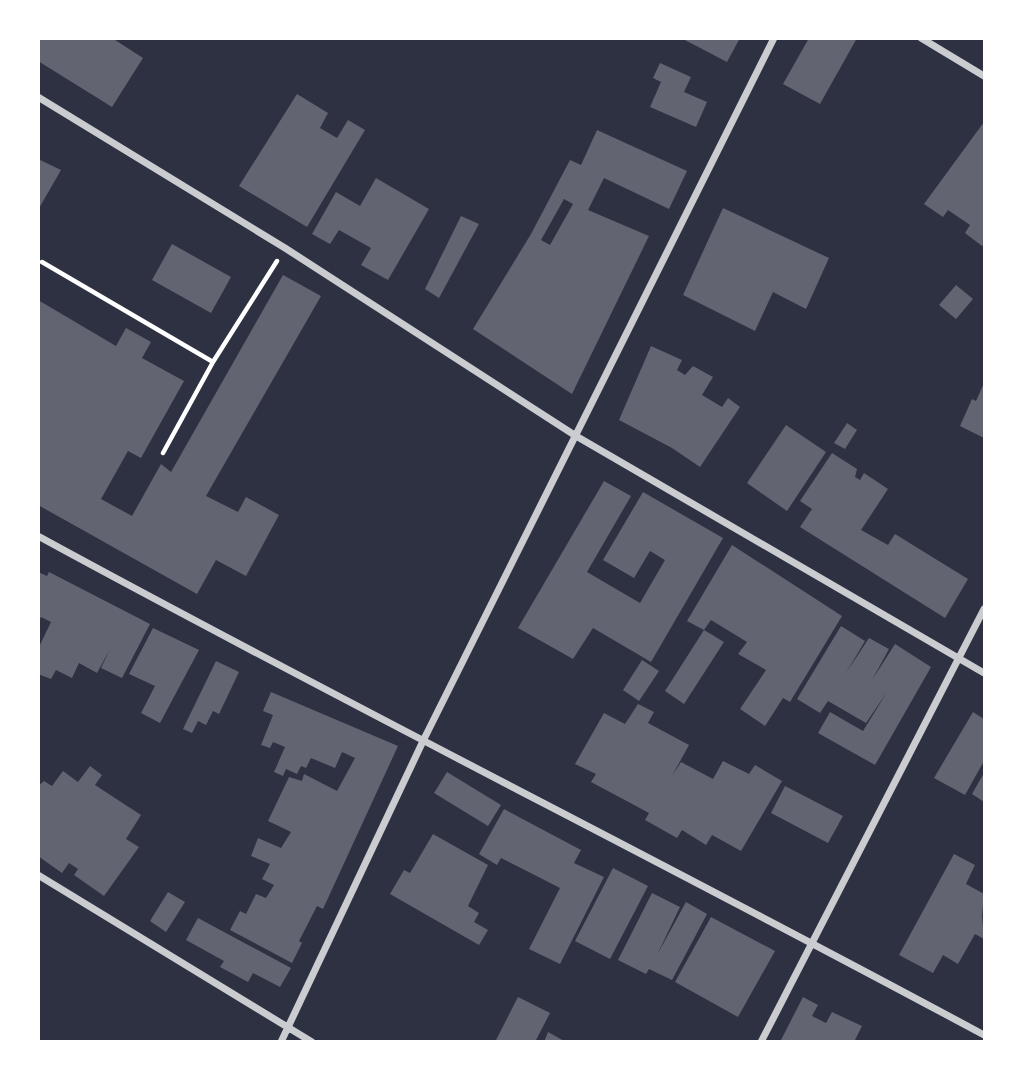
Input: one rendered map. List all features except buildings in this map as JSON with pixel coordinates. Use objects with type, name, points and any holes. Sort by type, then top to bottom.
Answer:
[{"type":"street","points":[[281,1041],[424,739],[774,38]]},
{"type":"street","points":[[921,38],[985,76]]},
{"type":"street","points":[[38,97],[285,248],[576,436],[985,673]]},
{"type":"street","points":[[38,536],[197,624],[424,739],[985,1035]]},
{"type":"street","points":[[761,1041],[985,609]]},
{"type":"street","points":[[38,876],[312,1041]]},
{"type":"path","points":[[163,453],[213,362],[285,248]]},
{"type":"path","points":[[42,262],[213,362]]}]
